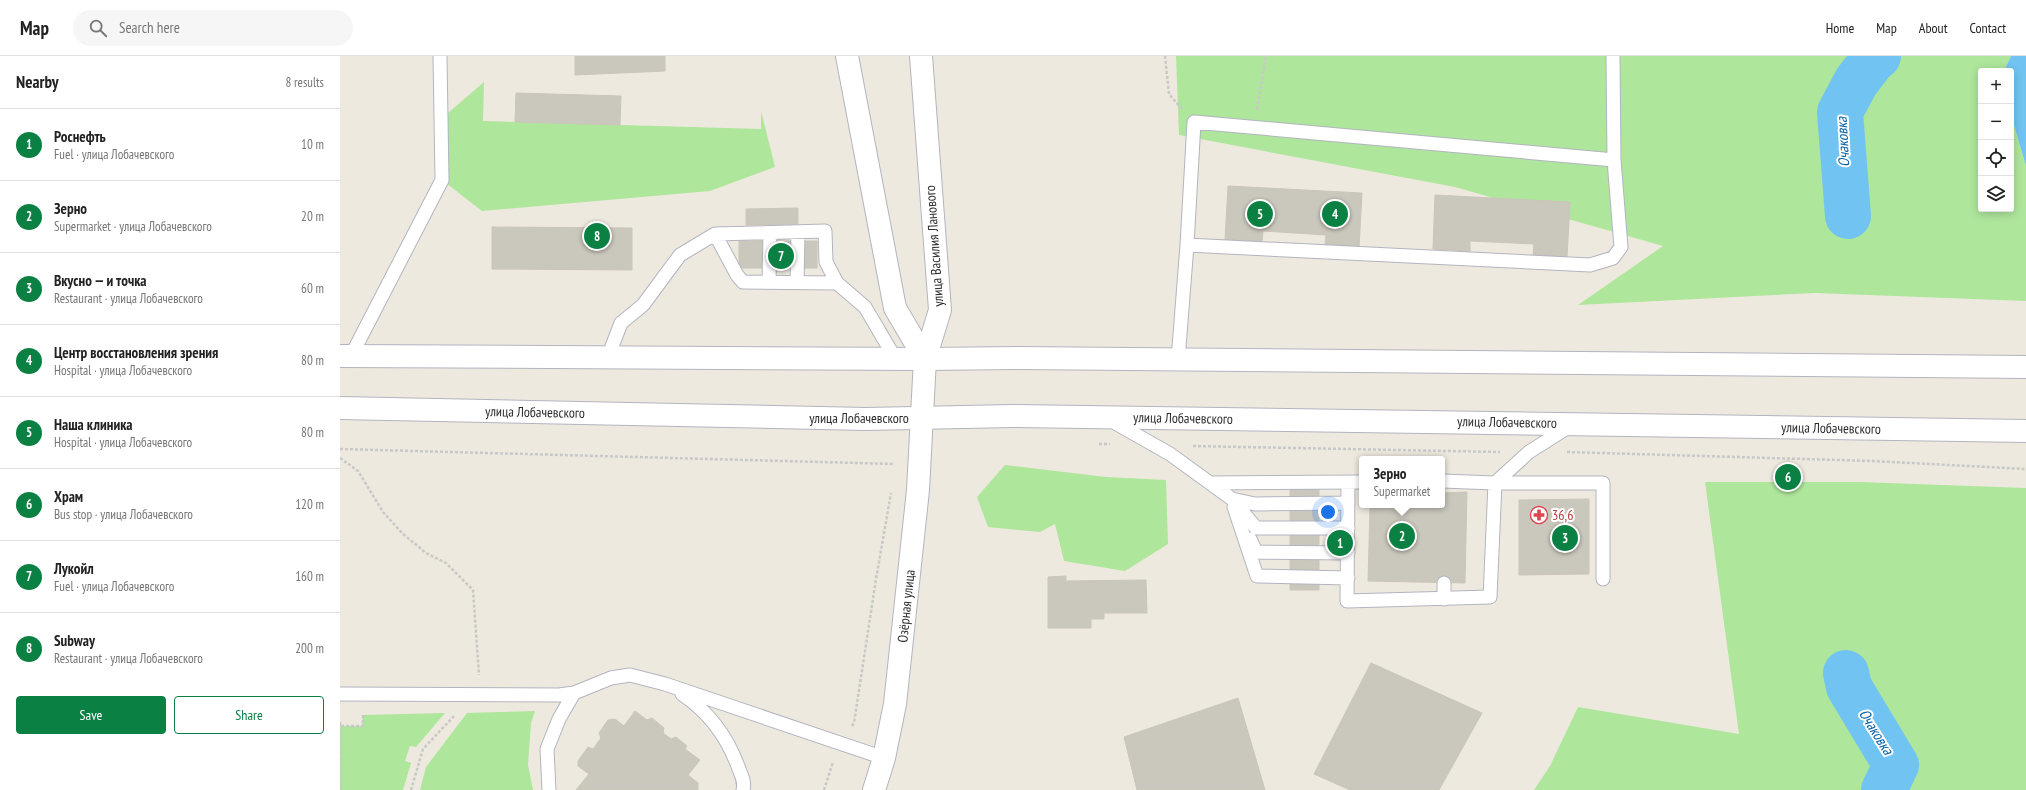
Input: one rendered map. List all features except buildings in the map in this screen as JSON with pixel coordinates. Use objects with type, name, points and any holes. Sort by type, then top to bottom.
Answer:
[{"type":"main road","points":[[847,56],[896,308],[925,359]]},
{"type":"main road","name":"улица Василия Ланового","points":[[921,56],[940,310],[925,359],[923,419]]},
{"type":"main road","points":[[345,356],[925,359],[1017,358],[2026,367]]},
{"type":"main road","name":"улица Лобачевского","points":[[340,408],[866,419],[1012,416],[1574,423],[2026,431]]},
{"type":"main road","name":"Озёрная улица","points":[[874,790],[884,758],[895,704],[918,490],[923,419]]},
{"type":"lane","points":[[345,356],[442,180],[440,56]]},
{"type":"lane","points":[[1187,245],[1590,265],[1613,258],[1621,247],[1614,160],[1613,56]]},
{"type":"lane","points":[[1178,360],[1187,245],[1194,122],[1614,160]]},
{"type":"lane","points":[[608,357],[622,323],[643,305],[680,255],[715,234],[798,233],[825,231],[826,262],[837,283],[865,307],[895,358]]},
{"type":"lane","points":[[769,282],[770,233]]},
{"type":"lane","points":[[797,282],[798,233]]},
{"type":"lane","points":[[715,234],[736,275],[743,282],[837,283]]},
{"type":"lane","points":[[1105,417],[1157,446],[1232,499],[1256,528],[1348,528]]},
{"type":"lane","points":[[1348,483],[1347,601],[1490,597],[1495,483],[1529,452],[1574,423]]},
{"type":"lane","points":[[1210,483],[1359,482]]},
{"type":"lane","points":[[1445,485],[1495,483],[1603,483],[1603,579]]},
{"type":"lane","points":[[1232,499],[1255,504],[1348,503]]},
{"type":"lane","points":[[1232,499],[1256,552],[1348,553]]},
{"type":"lane","points":[[1232,499],[1257,576],[1348,578]]},
{"type":"lane","points":[[1444,583],[1444,599]]},
{"type":"lane","points":[[340,694],[477,694],[559,696],[574,693],[611,678],[630,675],[665,684],[884,758]]},
{"type":"lane","points":[[665,684],[697,704],[712,720],[732,751],[744,784],[743,790]]},
{"type":"lane","points":[[549,790],[547,748],[559,719],[574,693]]},
{"type":"path","points":[[1165,56],[1169,94],[1194,122]]},
{"type":"path","points":[[1254,128],[1266,56]]},
{"type":"path","points":[[1096,443],[1111,444]]},
{"type":"path","points":[[1157,446],[1529,452],[1872,461],[2026,469]]},
{"type":"path","points":[[340,449],[896,464],[895,472]]},
{"type":"path","points":[[340,458],[358,471],[383,512],[403,534],[426,553],[446,563],[473,590],[477,694],[423,749],[410,790]]},
{"type":"path","points":[[824,790],[840,743],[854,723],[892,487]]},
{"type":"path","points":[[340,726],[363,726],[362,695]]},
{"type":"path","points":[[340,722],[340,790]]},
{"type":"green space","points":[[1176,56],[2011,56],[2005,68],[1978,68],[1978,212],[2014,212],[2014,125],[2026,166],[2026,301],[1815,293],[1578,305],[1663,246],[1455,187],[1179,135]]},
{"type":"green space","points":[[484,82],[483,121],[761,129],[761,111],[775,167],[710,191],[482,211],[442,180],[441,119]]},
{"type":"green space","points":[[1005,465],[1106,477],[1166,480],[1168,544],[1125,571],[1064,561],[1055,524],[1040,532],[988,527],[977,497]]},
{"type":"green space","points":[[1705,482],[1859,482],[2026,488],[2026,790],[1534,790],[1550,766],[1578,707],[1739,734]]},
{"type":"green space","points":[[535,711],[531,723],[528,765],[533,790],[420,790],[426,767],[467,713]]},
{"type":"green space","points":[[445,713],[416,747],[410,746],[405,761],[411,763],[403,790],[340,790],[340,722],[341,726],[362,726],[363,715]]},
{"type":"water","points":[[2011,56],[2026,56],[2026,166],[2014,125],[2014,68],[2005,68]]},
{"type":"waterway","name":"Очаковка","points":[[1848,216],[1840,112],[1856,82],[1872,61],[1878,56]]},
{"type":"waterway","name":"Очаковка","points":[[1846,673],[1849,687],[1896,765],[1884,790]]},
{"type":"place","name":"Наша клиника","points":[[1260,214]]},
{"type":"place","name":"Центр восстановления зрения","points":[[1335,214]]},
{"type":"place","name":"Subway","points":[[597,236]]},
{"type":"place","name":"Лукойл","points":[[781,256]]},
{"type":"place","name":"Храм","points":[[1788,477]]},
{"type":"place","name":"36,6","points":[[1539,515]]},
{"type":"place","name":"Зерно","points":[[1402,536]]},
{"type":"place","name":"Вкусно — и точка","points":[[1565,538]]},
{"type":"place","name":"Роснефть","points":[[1340,543]]}]
